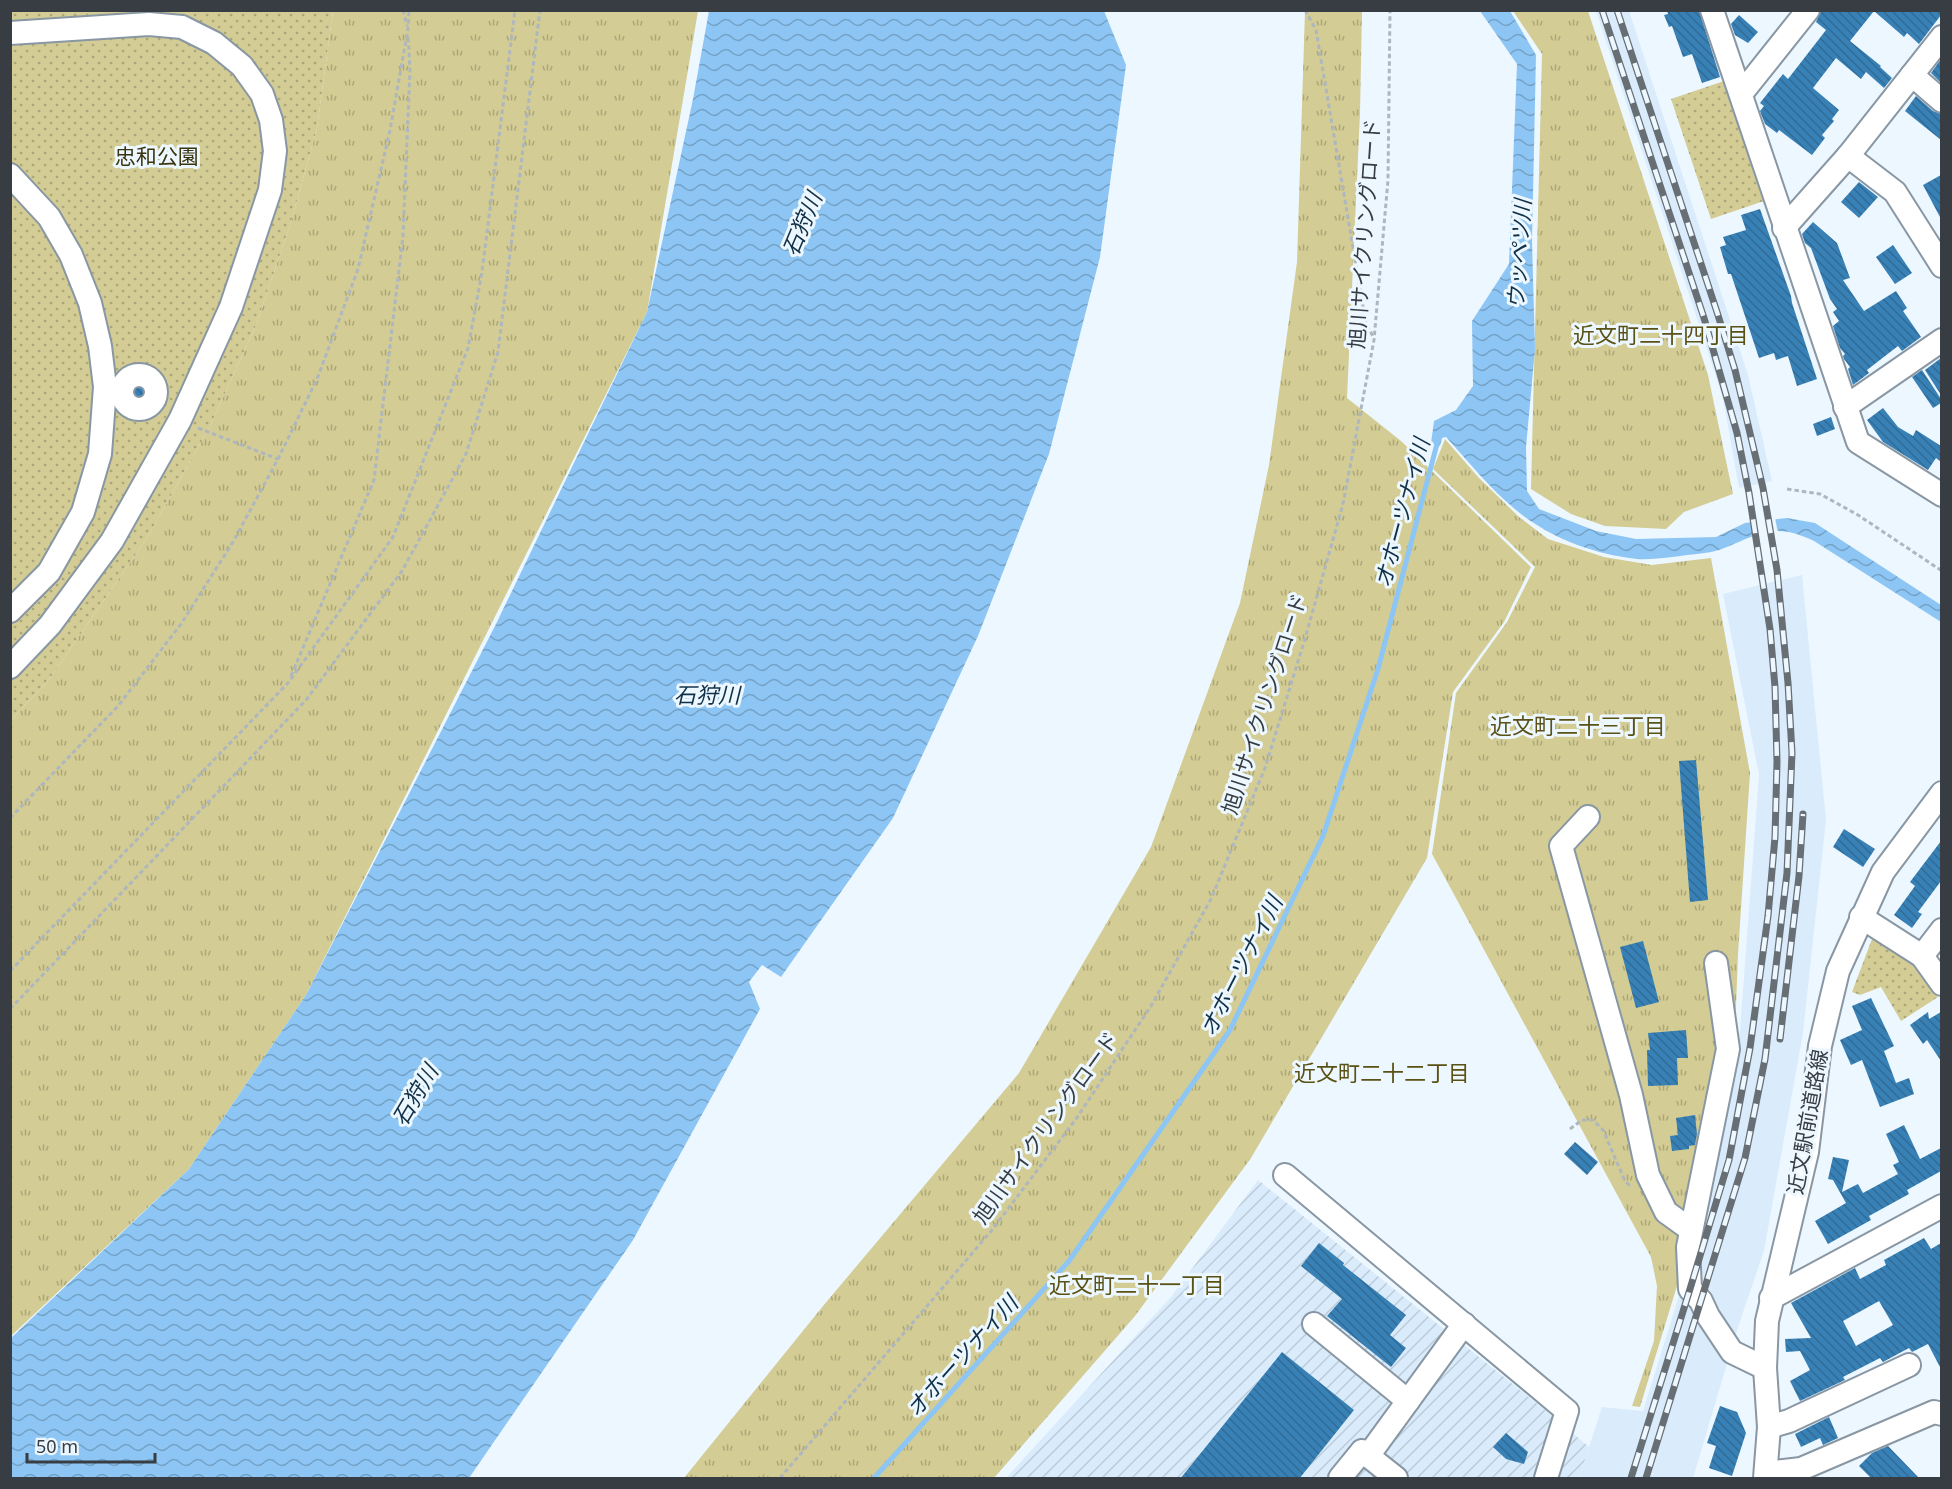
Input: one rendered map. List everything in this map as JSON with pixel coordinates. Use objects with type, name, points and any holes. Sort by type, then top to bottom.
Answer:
[{"type":"street","points":[[1712,10],[1858,442],[1941,495]]},
{"type":"street","points":[[1741,94],[1808,10]]},
{"type":"street","points":[[10,33],[149,24],[182,27],[214,44],[242,66],[261,94],[271,120],[274,151],[270,190],[231,307],[180,420],[112,541],[50,625],[10,667]]},
{"type":"street","points":[[1784,228],[1848,156],[1941,38]]},
{"type":"street","points":[[1912,75],[1941,101]]},
{"type":"street","points":[[1848,156],[1896,192],[1941,266]]},
{"type":"street","points":[[10,175],[49,217],[71,255],[90,303],[105,387],[100,454],[83,513],[49,572],[10,611]]},
{"type":"street","points":[[1845,407],[1941,340]]},
{"type":"street","points":[[101,355],[110,357],[132,408],[139,409],[151,404],[180,420]]},
{"type":"street","points":[[102,431],[111,430],[125,392]]},
{"type":"street","name":"近文駅前道路線","points":[[1765,1476],[1769,1427],[1765,1368],[1767,1321],[1807,1152],[1820,1046],[1838,971],[1883,872],[1941,793]]},
{"type":"street","points":[[1588,817],[1561,846],[1631,1095],[1648,1175],[1666,1212],[1691,1230]]},
{"type":"street","points":[[1861,917],[1922,956],[1941,984]]},
{"type":"street","points":[[1922,956],[1941,930]]},
{"type":"street","points":[[1716,963],[1728,1049],[1688,1247],[1690,1289],[1701,1301],[1708,1316],[1732,1352],[1765,1368]]},
{"type":"street","points":[[1285,1175],[1567,1411],[1546,1479]]},
{"type":"street","points":[[1771,1298],[1941,1206]]},
{"type":"street","points":[[1314,1324],[1408,1401]]},
{"type":"street","points":[[1368,1456],[1464,1324]]},
{"type":"street","points":[[1769,1427],[1909,1365]]},
{"type":"street","points":[[1765,1476],[1801,1469],[1939,1411]]},
{"type":"street","points":[[1340,1479],[1362,1451],[1396,1479]]},
{"type":"path","points":[[10,818],[118,706],[181,624],[233,542],[278,459],[317,379],[358,269],[390,130],[408,29],[403,10]]},
{"type":"path","points":[[288,683],[374,480],[403,236],[410,69],[409,10]]},
{"type":"path","points":[[10,972],[288,683],[393,537],[468,348],[482,272],[515,10]]},
{"type":"path","points":[[10,1009],[306,700],[402,571],[466,454],[498,352],[540,10]]},
{"type":"path","points":[[1305,10],[1316,30],[1365,324],[1374,340]]},
{"type":"path","name":"旭川サイクリングロード","points":[[780,1479],[992,1230],[1076,1119],[1151,1006],[1211,899],[1265,768],[1343,504],[1374,340],[1388,180],[1390,10]]},
{"type":"path","points":[[180,420],[278,459]]},
{"type":"path","points":[[1787,489],[1820,494],[1858,515],[1941,571]]},
{"type":"path","points":[[1570,1129],[1582,1120],[1593,1120],[1603,1130],[1626,1181],[1635,1191],[1659,1198]]},
{"type":"shaded area","points":[[1596,11],[1629,11],[1748,375],[1772,481],[1739,488],[1723,398]]},
{"type":"shaded area","points":[[1802,575],[1826,820],[1803,1033],[1764,1251],[1738,1327],[1693,1478],[1579,1478],[1602,1407],[1643,1411],[1715,1181],[1740,1031],[1759,775],[1723,594]]},
{"type":"shaded area","points":[[1258,1180],[1589,1447],[1579,1478],[1006,1478],[1171,1297]]},
{"type":"green space","name":"忠和公園","points":[[11,11],[333,11],[317,128],[291,222],[256,325],[210,426],[147,538],[48,681],[11,720]]},
{"type":"green space","points":[[333,11],[698,11],[647,312],[306,995],[189,1169],[11,1336],[11,720],[48,681],[147,538],[210,426],[256,325],[291,222],[317,128]]},
{"type":"green space","points":[[1305,11],[1362,11],[1360,113],[1347,398],[1401,441],[1531,567],[1504,622],[1453,692],[1427,858],[1251,1158],[1135,1316],[994,1478],[684,1478],[823,1306],[1019,1073],[1151,847],[1240,603],[1269,465],[1297,262]]},
{"type":"green space","points":[[1513,11],[1588,11],[1708,375],[1733,494],[1684,512],[1666,529],[1605,526],[1571,514],[1531,489],[1542,54]]},
{"type":"green space","points":[[1724,81],[1764,201],[1711,219],[1671,99]]},
{"type":"green space","points":[[1445,439],[1479,478],[1519,517],[1548,539],[1604,557],[1652,565],[1711,558],[1750,773],[1735,1032],[1709,1181],[1640,1407],[1632,1406],[1654,1341],[1657,1286],[1651,1257],[1432,854],[1456,693],[1507,622],[1535,567],[1433,469]]},
{"type":"green space","points":[[1878,937],[1913,963],[1938,997],[1901,1021],[1881,987],[1860,995],[1852,992],[1872,939]]},
{"type":"water","name":"石狩川","points":[[709,11],[1104,11],[1126,65],[1100,257],[1049,454],[978,636],[893,818],[781,977],[762,965],[749,982],[760,1009],[633,1240],[469,1478],[11,1478],[11,1338],[189,1169],[306,995],[496,624],[647,312],[693,99]]},
{"type":"water","name":"ウッペツ川","points":[[1480,11],[1510,11],[1536,55],[1532,241],[1535,349],[1526,447],[1527,491],[1539,509],[1596,531],[1636,539],[1716,537],[1745,523],[1787,518],[1815,523],[1941,605],[1941,622],[1814,541],[1786,532],[1765,532],[1711,552],[1656,559],[1621,557],[1588,549],[1543,529],[1516,510],[1488,484],[1446,437],[1442,438],[1440,446],[1431,443],[1434,421],[1456,410],[1473,386],[1472,321],[1509,264],[1517,64]]},
{"type":"pier","points":[[1775,517],[1778,534],[1754,538],[1751,520]]},
{"type":"building","points":[[1667,10],[1699,10],[1720,77],[1702,83],[1692,54],[1683,57],[1672,26],[1669,27],[1664,15],[1668,14]]},
{"type":"building","points":[[1821,10],[1941,10],[1941,15],[1919,44],[1907,33],[1904,37],[1874,11],[1850,41],[1892,78],[1884,88],[1866,72],[1861,79],[1836,58],[1813,88],[1839,110],[1832,119],[1834,121],[1822,135],[1825,138],[1812,155],[1779,130],[1777,133],[1765,124],[1760,111],[1764,106],[1760,103],[1783,74],[1788,79],[1826,30],[1816,22]]},
{"type":"building","points":[[1739,15],[1758,32],[1748,43],[1735,35],[1731,24]]},
{"type":"building","points":[[1941,59],[1941,83],[1931,73]]},
{"type":"building","points":[[1916,96],[1933,111],[1941,114],[1941,140],[1905,111]]},
{"type":"building","points":[[1941,175],[1941,219],[1923,185]]},
{"type":"building","points":[[1859,182],[1878,197],[1859,218],[1841,202]]},
{"type":"building","points":[[1760,209],[1817,379],[1797,386],[1788,356],[1776,360],[1774,353],[1759,358],[1720,247],[1726,245],[1723,237],[1746,230],[1741,215]]},
{"type":"building","points":[[1813,222],[1837,243],[1850,278],[1843,280],[1864,311],[1896,291],[1907,308],[1903,311],[1921,337],[1902,351],[1898,346],[1867,370],[1869,373],[1853,385],[1848,369],[1850,367],[1844,359],[1845,354],[1840,348],[1833,326],[1839,321],[1833,312],[1837,309],[1830,299],[1811,248],[1805,243],[1802,234]]},
{"type":"building","points":[[1893,245],[1912,273],[1895,284],[1876,257]]},
{"type":"building","points":[[1941,358],[1941,395],[1925,370]]},
{"type":"building","points":[[1922,370],[1941,399],[1941,403],[1933,408],[1912,377]]},
{"type":"building","points":[[143,378],[151,388],[152,396],[145,405],[134,406],[132,379]]},
{"type":"building","points":[[1883,408],[1898,427],[1913,436],[1916,430],[1941,446],[1941,462],[1936,458],[1928,470],[1883,442],[1867,420]]},
{"type":"building","points":[[1831,417],[1835,429],[1817,436],[1813,424]]},
{"type":"building","points":[[1696,760],[1708,900],[1690,902],[1679,761]]},
{"type":"building","points":[[1844,829],[1875,849],[1863,867],[1833,847]]},
{"type":"building","points":[[1941,841],[1941,881],[1918,912],[1922,914],[1912,928],[1894,915],[1915,886],[1910,882]]},
{"type":"building","points":[[1643,941],[1659,1002],[1636,1008],[1620,947]]},
{"type":"building","points":[[1871,998],[1894,1046],[1884,1051],[1896,1083],[1909,1078],[1914,1094],[1880,1107],[1862,1060],[1851,1065],[1840,1040],[1862,1030],[1852,1006]]},
{"type":"building","points":[[1928,1012],[1929,1019],[1941,1012],[1941,1061],[1927,1040],[1923,1044],[1910,1025]]},
{"type":"building","points":[[1686,1030],[1688,1058],[1677,1058],[1678,1085],[1648,1086],[1647,1050],[1650,1050],[1648,1033]]},
{"type":"building","points":[[1695,1115],[1697,1134],[1695,1145],[1689,1146],[1689,1149],[1672,1151],[1670,1136],[1678,1135],[1676,1118]]},
{"type":"building","points":[[1904,1125],[1920,1159],[1941,1148],[1941,1171],[1907,1190],[1909,1194],[1869,1216],[1871,1220],[1828,1244],[1815,1221],[1846,1203],[1833,1180],[1828,1179],[1833,1157],[1849,1160],[1842,1192],[1858,1184],[1863,1193],[1898,1174],[1893,1165],[1899,1162],[1886,1134]]},
{"type":"building","points":[[1575,1142],[1598,1162],[1587,1175],[1564,1154]]},
{"type":"building","points":[[1924,1238],[1931,1249],[1941,1243],[1941,1369],[1928,1344],[1912,1352],[1909,1348],[1883,1362],[1880,1358],[1843,1377],[1845,1380],[1800,1401],[1790,1381],[1810,1370],[1800,1351],[1786,1352],[1785,1339],[1811,1338],[1791,1303],[1855,1268],[1860,1279],[1886,1265],[1884,1260]],"holes":[[[1879,1301],[1893,1325],[1856,1346],[1843,1321]]]},
{"type":"building","points":[[1319,1243],[1406,1315],[1390,1335],[1406,1348],[1391,1367],[1327,1316],[1342,1299],[1301,1266]]},
{"type":"building","points":[[1282,1352],[1354,1410],[1299,1479],[1180,1479]]},
{"type":"building","points":[[1720,1406],[1737,1412],[1746,1433],[1732,1476],[1709,1468],[1716,1446],[1707,1443]]},
{"type":"building","points":[[1829,1417],[1838,1438],[1823,1445],[1820,1438],[1801,1447],[1795,1434]]},
{"type":"building","points":[[1506,1433],[1528,1452],[1524,1464],[1506,1459],[1493,1447]]},
{"type":"building","points":[[1888,1446],[1920,1479],[1872,1479],[1859,1466],[1872,1453]]},
{"type":"waterway","name":"オホーツナイ川","points":[[874,1478],[1069,1261],[1230,1030],[1323,836],[1378,669],[1438,440]]},
{"type":"railway","points":[[1602,10],[1704,318],[1737,433],[1749,493],[1770,629],[1775,687],[1777,762],[1775,837],[1768,916],[1750,1048],[1729,1160],[1631,1478]]},
{"type":"railway","points":[[1617,10],[1735,370],[1763,488],[1777,570],[1792,753],[1787,873],[1765,1059],[1745,1158],[1646,1478]]},
{"type":"railway","points":[[1780,1039],[1799,876],[1803,814]]},
{"type":"district","name":"近文町二十四丁目","points":[[1661,335]]},
{"type":"district","name":"近文町二十三丁目","points":[[1578,726]]},
{"type":"district","name":"近文町二十二丁目","points":[[1382,1073]]},
{"type":"district","name":"近文町二十一丁目","points":[[1137,1285]]}]
